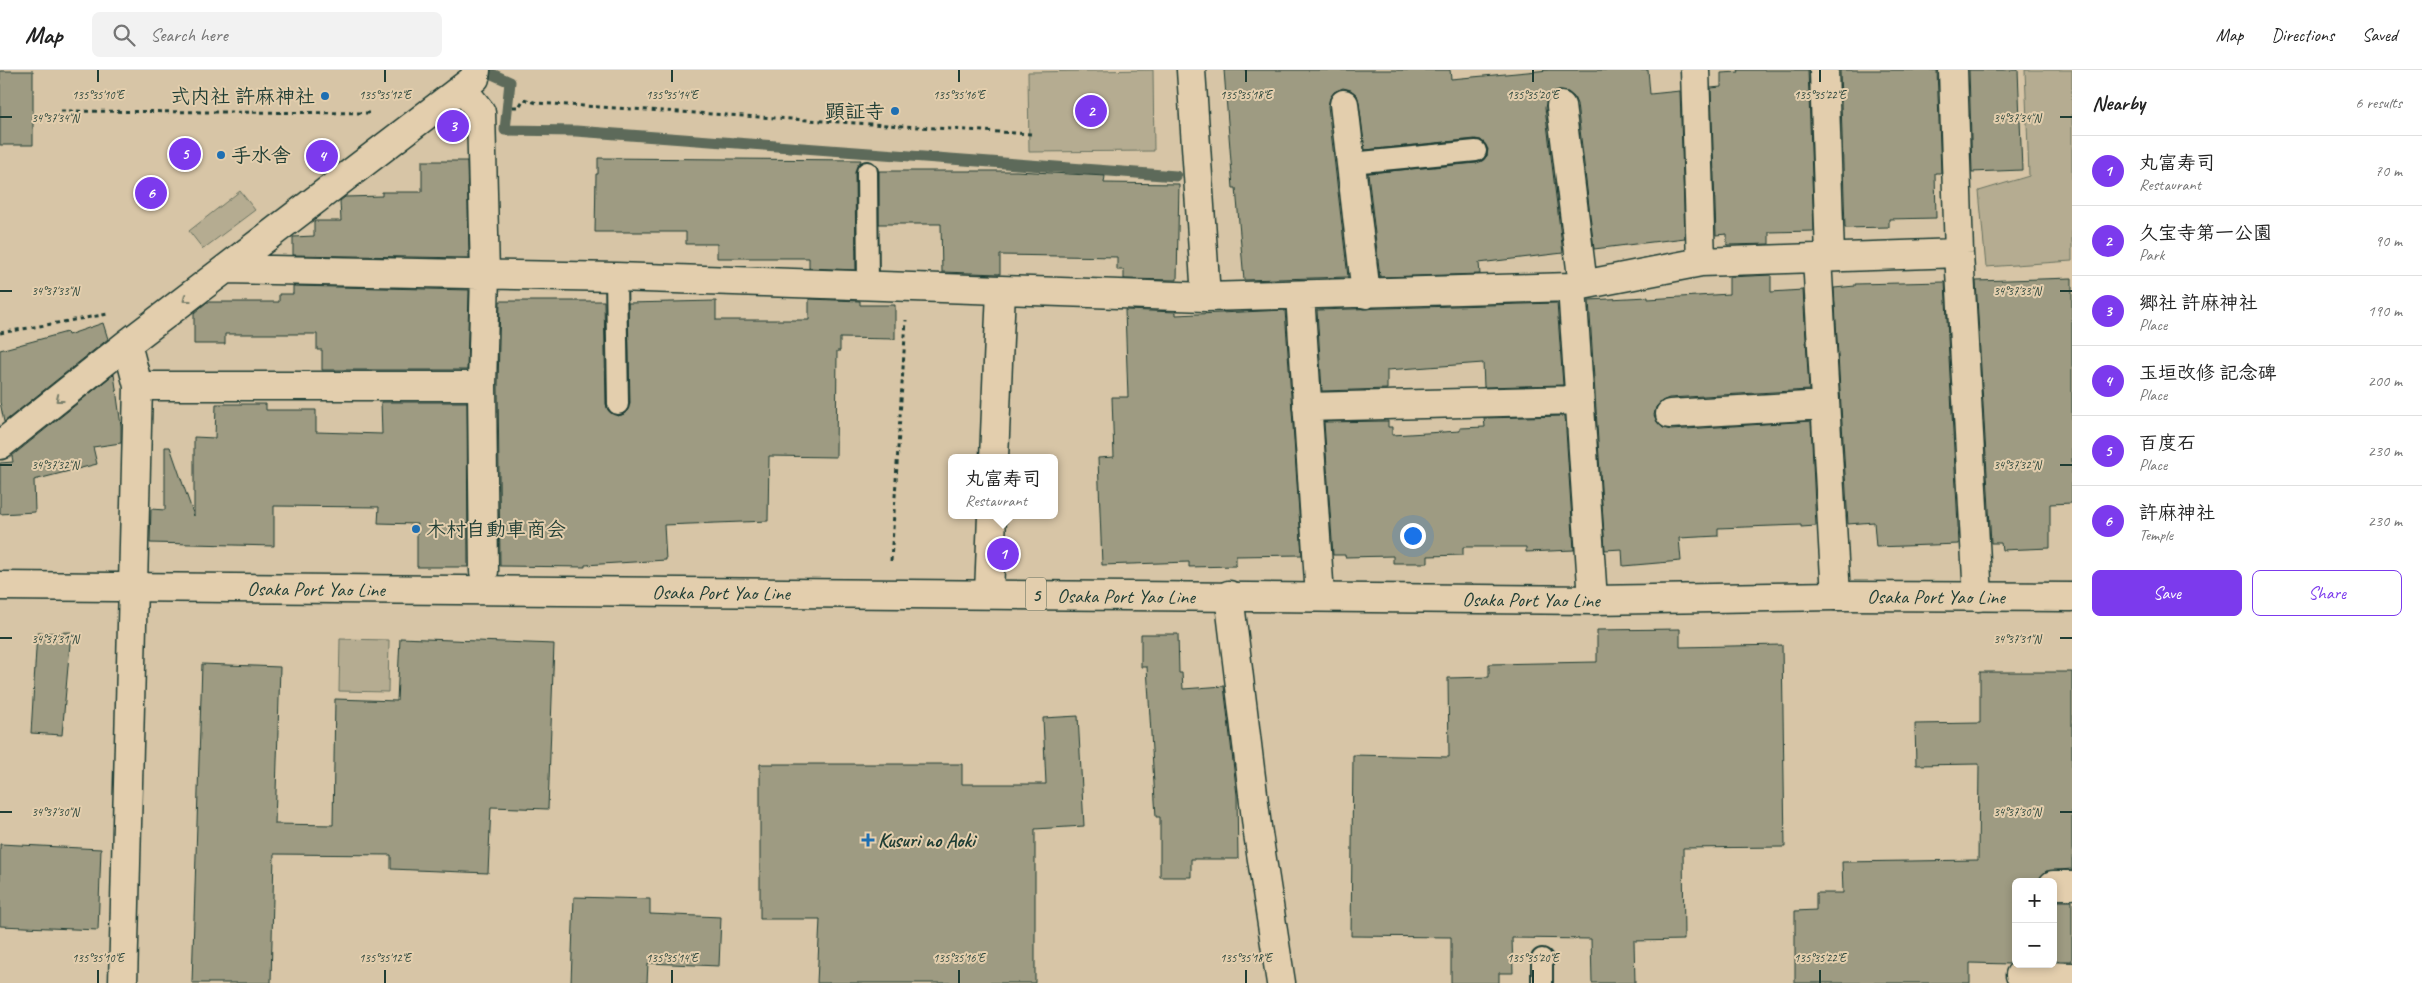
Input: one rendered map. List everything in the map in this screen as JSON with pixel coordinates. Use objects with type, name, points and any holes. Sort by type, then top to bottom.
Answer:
[{"type":"street","points":[[1191,70],[1206,297]]},
{"type":"street","points":[[1695,70],[1701,262]]},
{"type":"street","points":[[1824,70],[1825,405],[1836,596]]},
{"type":"street","points":[[1953,70],[1959,253],[1978,597]]},
{"type":"street","points":[[0,445],[127,344],[429,114],[469,79],[481,112],[485,274],[482,386],[484,571]]},
{"type":"street","points":[[1344,104],[1366,294]]},
{"type":"street","points":[[1561,106],[1577,286],[1578,400],[1593,600]]},
{"type":"street","points":[[225,269],[616,277],[1206,297],[1300,296],[1577,286],[1701,262],[1959,253]]},
{"type":"street","points":[[994,454],[1001,290]]},
{"type":"street","points":[[1300,296],[1320,597]]},
{"type":"street","points":[[123,983],[138,386],[127,344]]},
{"type":"street","points":[[138,386],[482,386]]},
{"type":"street","points":[[1307,407],[1578,400]]},
{"type":"street","points":[[1670,414],[1825,405]]},
{"type":"street","points":[[989,594],[992,519]]},
{"type":"street","name":"Osaka Port Yao Line","points":[[0,586],[133,589],[889,592],[1593,600],[1836,596],[2072,597]]},
{"type":"street","points":[[1229,596],[1257,827],[1281,983]]},
{"type":"street","points":[[2057,884],[2072,885]]},
{"type":"street","points":[[2020,975],[2072,977]]},
{"type":"lane","points":[[1351,163],[1476,151]]},
{"type":"lane","points":[[866,172],[868,286]]},
{"type":"lane","points":[[616,277],[618,404]]},
{"type":"lane","points":[[1542,959],[1542,983]]},
{"type":"path","points":[[519,107],[524,99],[537,103],[1032,134]]},
{"type":"path","points":[[61,111],[429,114]]},
{"type":"path","points":[[889,592],[908,287]]},
{"type":"path","points":[[0,334],[116,313]]},
{"type":"shaded area","points":[[1153,70],[1154,151],[1029,152],[1028,72]]},
{"type":"shaded area","points":[[2025,70],[2072,70],[2072,261],[1986,267],[1979,191],[2029,176]]},
{"type":"shaded area","points":[[240,191],[255,210],[203,249],[189,231]]},
{"type":"shaded area","points":[[340,639],[389,640],[388,692],[339,691]]},
{"type":"building","points":[[1224,70],[1450,70],[1451,79],[1549,70],[1648,70],[1650,94],[1680,91],[1685,238],[1594,249],[1577,104],[1574,97],[1568,92],[1559,91],[1551,94],[1547,99],[1545,108],[1563,253],[1479,263],[1480,274],[1380,277],[1368,173],[1477,163],[1487,156],[1488,149],[1481,140],[1475,139],[1365,150],[1357,95],[1351,90],[1343,88],[1334,92],[1328,106],[1348,277],[1244,280],[1236,188],[1233,188]]},
{"type":"building","points":[[1738,70],[1808,70],[1814,231],[1769,232],[1769,244],[1727,245],[1727,234],[1716,235],[1711,88],[1721,87],[1721,73],[1739,72]]},
{"type":"building","points":[[1840,70],[1937,70],[1941,173],[1935,173],[1936,218],[1889,219],[1889,227],[1845,228]]},
{"type":"building","points":[[1969,70],[2018,70],[2022,170],[1972,172]]},
{"type":"building","points":[[0,71],[33,71],[33,145],[0,145]]},
{"type":"building","points":[[598,158],[861,160],[855,172],[856,270],[809,268],[809,258],[717,258],[717,244],[686,244],[686,232],[595,232]]},
{"type":"building","points":[[422,161],[467,161],[469,258],[293,255],[293,237],[314,236],[314,221],[341,221],[340,201],[345,197],[382,196],[382,192],[422,192]]},
{"type":"building","points":[[879,171],[1016,171],[1105,176],[1104,183],[1179,184],[1177,280],[1124,279],[1124,270],[1117,270],[1117,257],[1000,255],[1000,274],[942,272],[941,224],[879,224]]},
{"type":"building","points":[[1771,275],[1771,292],[1803,290],[1809,390],[1669,398],[1662,401],[1656,407],[1654,415],[1657,422],[1663,428],[1671,430],[1811,421],[1816,526],[1718,528],[1718,536],[1679,538],[1681,561],[1623,566],[1622,549],[1605,550],[1589,300],[1648,297],[1648,299],[1729,294],[1729,277]]},
{"type":"building","points":[[2072,278],[2072,503],[2050,504],[2050,548],[2002,550],[2001,543],[1991,543],[1976,281]]},
{"type":"building","points":[[1945,282],[1959,544],[1876,547],[1874,522],[1848,524],[1834,288],[1855,286],[1855,284]]},
{"type":"building","points":[[293,286],[469,290],[467,370],[322,370],[322,350],[317,350],[317,334],[225,334],[225,344],[194,344],[194,313],[207,302],[279,302],[279,294],[293,294]]},
{"type":"building","points":[[809,299],[860,301],[860,305],[895,305],[895,339],[840,338],[840,351],[837,351],[836,457],[769,456],[768,521],[664,525],[666,560],[585,565],[585,567],[500,566],[498,386],[500,301],[604,301],[606,404],[608,410],[618,416],[624,414],[630,404],[628,303],[716,301],[716,320],[809,320]]},
{"type":"building","points":[[1557,303],[1563,385],[1484,387],[1483,363],[1387,370],[1387,389],[1322,391],[1317,310]]},
{"type":"building","points":[[1125,310],[1176,312],[1176,315],[1285,310],[1302,555],[1236,556],[1236,566],[1189,567],[1189,562],[1102,565],[1098,458],[1114,457],[1112,397],[1128,397]]},
{"type":"building","points":[[103,323],[108,339],[4,422],[0,402],[0,350],[67,332],[68,335]]},
{"type":"building","points":[[114,374],[121,426],[121,443],[93,447],[97,464],[34,480],[35,512],[0,514],[0,463],[13,462],[12,456]]},
{"type":"building","points":[[381,402],[467,402],[468,567],[417,567],[417,524],[378,523],[379,507],[274,506],[274,546],[150,543],[151,509],[165,510],[165,447],[170,447],[194,516],[194,437],[215,438],[216,404],[266,404],[266,410],[316,410],[316,432],[382,434]]},
{"type":"building","points":[[1565,416],[1574,550],[1526,552],[1526,547],[1463,547],[1463,555],[1428,556],[1428,563],[1393,563],[1393,556],[1345,557],[1345,555],[1333,555],[1324,422],[1388,421],[1388,427],[1392,427],[1392,435],[1460,431],[1460,428],[1485,427],[1484,418]]},
{"type":"building","points":[[1680,629],[1680,647],[1782,645],[1785,847],[1683,848],[1684,940],[1634,941],[1635,983],[1592,983],[1591,939],[1512,938],[1513,973],[1499,973],[1499,983],[1451,983],[1451,937],[1351,936],[1353,755],[1449,757],[1448,678],[1489,677],[1489,664],[1597,662],[1597,630]]},
{"type":"building","points":[[71,632],[62,735],[31,733],[37,633]]},
{"type":"building","points":[[1141,634],[1178,634],[1179,673],[1182,673],[1183,689],[1224,686],[1237,795],[1238,859],[1191,859],[1191,877],[1160,877],[1160,817],[1156,817],[1147,667],[1141,667]]},
{"type":"building","points":[[400,638],[554,644],[548,809],[491,807],[488,873],[391,869],[391,855],[274,854],[271,983],[192,983],[202,664],[280,667],[275,824],[333,825],[335,699],[397,701]]},
{"type":"building","points":[[1980,672],[2072,672],[2072,869],[2046,871],[2041,878],[2012,878],[2012,963],[1970,963],[1970,983],[1795,983],[1795,911],[1816,910],[1816,893],[1843,893],[1842,862],[1978,860],[1979,764],[1916,765],[1915,724],[1980,723]]},
{"type":"building","points":[[1078,716],[1084,826],[1035,829],[1035,983],[817,983],[820,919],[760,919],[760,764],[962,764],[962,784],[1046,784],[1043,718]]},
{"type":"building","points":[[0,844],[101,849],[98,930],[0,926]]},
{"type":"building","points":[[574,897],[650,899],[650,914],[721,917],[719,966],[648,963],[647,983],[571,983]]},
{"type":"building","points":[[2057,901],[2072,901],[2072,961],[2057,961]]},
{"type":"waterway","points":[[492,74],[510,82],[505,130],[576,131],[1176,176]]},
{"type":"place","name":"式内社 許麻神社","points":[[325,96]]},
{"type":"place","name":"顕証寺","points":[[895,111]]},
{"type":"place","name":"久宝寺第一公園","points":[[1091,111]]},
{"type":"place","name":"郷社 許麻神社","points":[[453,126]]},
{"type":"place","name":"百度石","points":[[185,154]]},
{"type":"place","name":"手水舎","points":[[221,155]]},
{"type":"place","name":"玉垣改修 記念碑","points":[[322,156]]},
{"type":"place","name":"許麻神社","points":[[151,193]]},
{"type":"place","name":"木村自動車商会","points":[[416,529]]},
{"type":"place","name":"丸富寿司","points":[[1003,554]]},
{"type":"place","name":"Kusuri no Aoki","points":[[868,840]]}]
